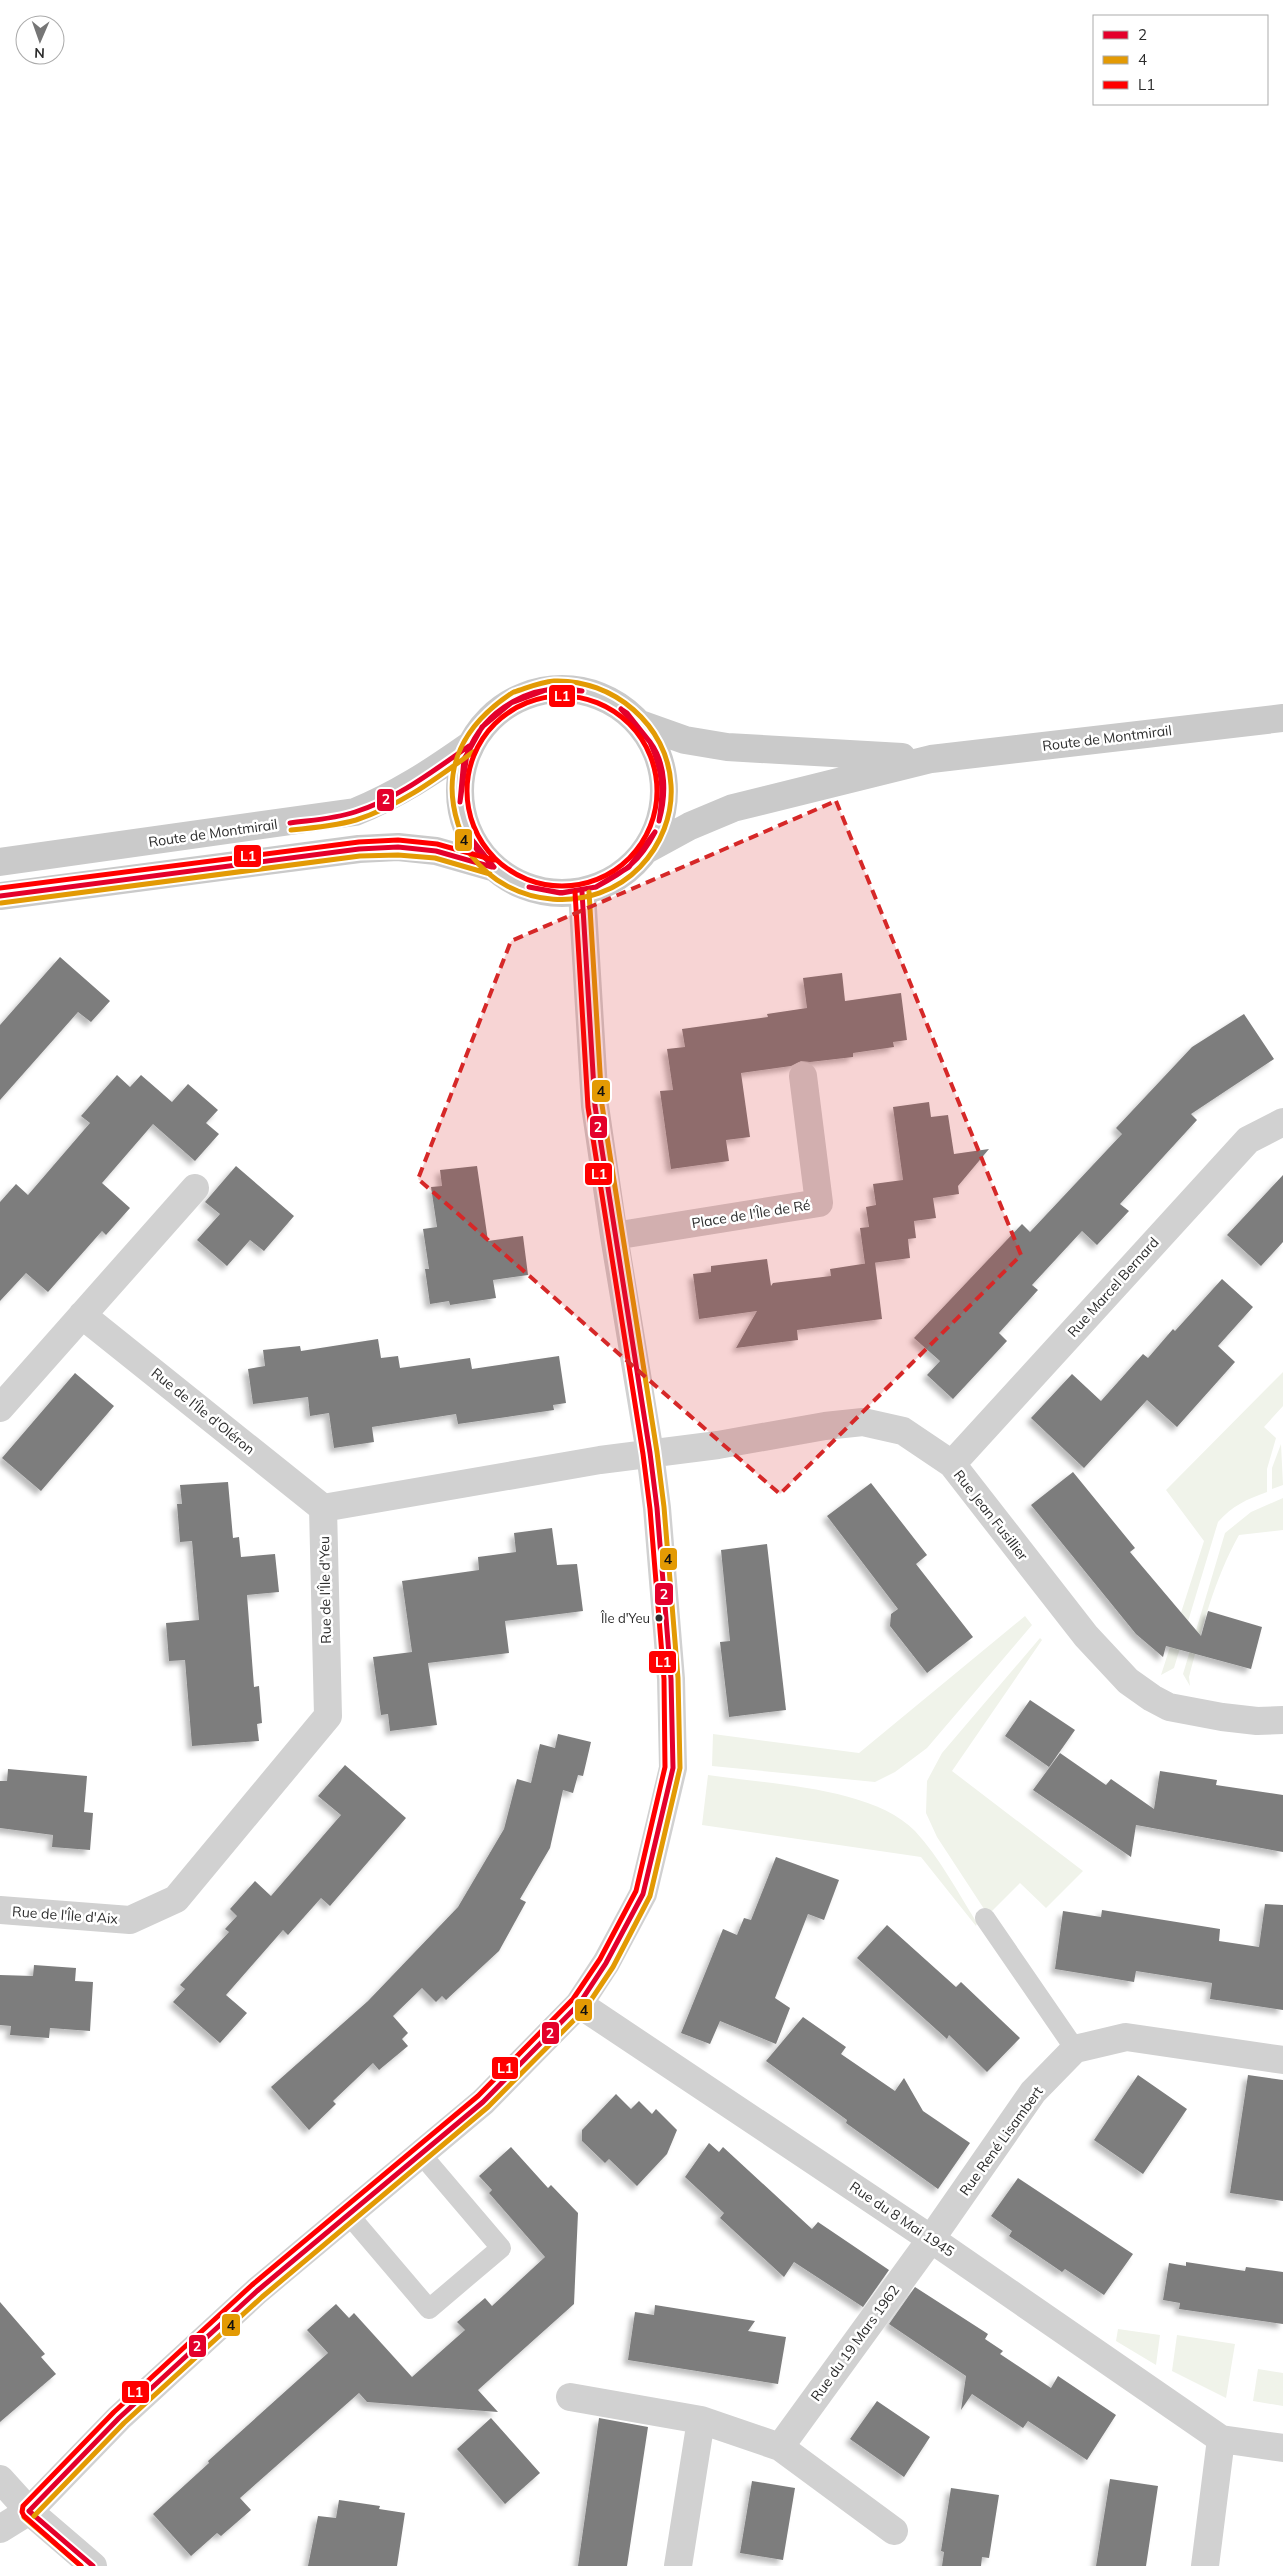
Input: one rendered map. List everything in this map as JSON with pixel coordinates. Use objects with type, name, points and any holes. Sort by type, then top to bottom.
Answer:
[{"type":"main road","points":[[548,689],[582,690],[614,702],[640,724],[658,753],[665,786],[661,820],[646,850],[628,870],[607,884],[582,892],[550,893],[519,885],[492,867],[472,842],[460,812],[459,778],[469,746],[488,719],[516,699],[548,689]]},
{"type":"main road","name":"Route de Montmirail","points":[[646,850],[690,826],[733,808],[931,759],[1283,718]]},
{"type":"main road","name":"Route de Montmirail","points":[[640,724],[685,740],[727,748],[931,759]]},
{"type":"main road","name":"Route de Montmirail","points":[[0,862],[328,818],[355,812],[398,793],[469,746]]},
{"type":"main road","points":[[0,896],[359,849],[398,847],[436,851],[492,867]]},
{"type":"street","points":[[0,2529],[29,2511],[119,2418],[257,2292],[483,2102],[579,2004],[606,1963],[643,1894],[674,1768],[670,1669],[650,1453],[614,1236],[595,1106],[582,892]]},
{"type":"street","name":"Place de l'Île de Ré","points":[[614,1236],[819,1203],[803,1076]]},
{"type":"street","name":"Rue Marcel Bernard","points":[[952,1464],[1248,1140],[1283,1122]]},
{"type":"street","points":[[0,1408],[195,1188]]},
{"type":"street","name":"Rue de l'Île d'Oléron","points":[[82,1314],[323,1508]]},
{"type":"street","name":"Rue Jean Fusillier","points":[[650,1453],[718,1445],[825,1426],[863,1422],[903,1432],[952,1464],[1086,1636],[1128,1681],[1170,1707],[1257,1721],[1283,1720]]},
{"type":"street","points":[[323,1508],[650,1453]]},
{"type":"street","name":"Rue de l'Île d'Yeu","points":[[130,1920],[176,1899],[328,1716],[323,1508]]},
{"type":"street","name":"Rue de l'Île d'Aix","points":[[0,1910],[130,1920]]},
{"type":"street","name":"Rue du 8 Mai 1945","points":[[579,2004],[931,2239],[1221,2439]]},
{"type":"street","points":[[1074,2049],[1126,2037],[1283,2060]]},
{"type":"street","name":"Rue René Lisambert","points":[[931,2239],[1034,2092],[1074,2049]]},
{"type":"street","name":"Rue du 19 Mars 1962","points":[[780,2447],[931,2239]]},
{"type":"street","points":[[570,2397],[700,2420],[780,2447],[894,2531]]},
{"type":"street","points":[[678,2566],[700,2420]]},
{"type":"street","points":[[1205,2566],[1221,2439],[1283,2448]]},
{"type":"street","points":[[0,2479],[29,2511],[93,2566]]},
{"type":"lane","points":[[985,1918],[1074,2049]]},
{"type":"lane","points":[[349,2215],[429,2310],[501,2248],[421,2154]]},
{"type":"highlighted area","points":[[836,801],[1021,1255],[780,1494],[418,1179],[511,941]]},
{"type":"shaded area","points":[[1283,1372],[1283,1406],[1264,1427],[1276,1438],[1267,1469],[1267,1492],[1240,1504],[1218,1522],[1174,1668],[1161,1675],[1204,1541],[1166,1490]]},
{"type":"shaded area","points":[[1281,1444],[1283,1485],[1272,1489],[1272,1468]]},
{"type":"shaded area","points":[[1283,1498],[1283,1530],[1239,1535],[1230,1552],[1222,1569],[1204,1622],[1189,1677],[1190,1686],[1183,1674],[1225,1533],[1251,1512]]},
{"type":"shaded area","points":[[1025,1616],[1032,1625],[927,1748],[895,1772],[875,1782],[712,1766],[713,1734],[859,1753]]},
{"type":"shaded area","points":[[1040,1638],[1042,1640],[952,1771],[1083,1871],[1046,1908],[1020,1883],[988,1915],[937,1837],[926,1813],[927,1781],[942,1753]]},
{"type":"shaded area","points":[[708,1775],[788,1785],[847,1796],[896,1816],[915,1831],[933,1853],[977,1923],[976,1926],[921,1857],[702,1825]]},
{"type":"shaded area","points":[[1118,2329],[1160,2335],[1156,2365],[1116,2341]]},
{"type":"shaded area","points":[[1177,2335],[1235,2344],[1226,2398],[1172,2371]]},
{"type":"shaded area","points":[[1258,2369],[1283,2373],[1283,2406],[1253,2401]]},
{"type":"building","points":[[60,957],[110,1001],[91,1022],[78,1012],[0,1100],[0,1025]]},
{"type":"building","points":[[842,973],[845,1001],[901,993],[907,1040],[893,1042],[894,1047],[853,1053],[853,1057],[810,1062],[801,1061],[791,1066],[741,1073],[750,1137],[726,1140],[729,1161],[671,1169],[660,1091],[673,1090],[667,1049],[685,1047],[682,1029],[768,1017],[767,1014],[807,1008],[803,978]]},
{"type":"building","points":[[1244,1014],[1274,1059],[1191,1114],[1197,1120],[1120,1204],[1129,1211],[1097,1245],[1082,1231],[1032,1285],[1038,1290],[999,1333],[1007,1341],[953,1399],[927,1375],[940,1361],[914,1338],[1022,1224],[1030,1232],[1122,1134],[1116,1128],[1192,1047]]},
{"type":"building","points":[[117,1075],[130,1087],[141,1075],[172,1102],[188,1084],[218,1110],[206,1123],[219,1134],[195,1161],[153,1124],[102,1183],[130,1208],[106,1235],[102,1231],[48,1292],[26,1273],[0,1301],[0,1202],[16,1184],[28,1195],[90,1123],[81,1116]]},
{"type":"building","points":[[929,1102],[931,1117],[948,1115],[954,1154],[989,1149],[958,1186],[959,1194],[933,1198],[936,1218],[914,1221],[916,1238],[908,1239],[910,1258],[865,1264],[860,1228],[869,1227],[866,1207],[876,1205],[873,1184],[903,1180],[893,1107]]},
{"type":"building","points":[[236,1166],[294,1216],[264,1251],[250,1240],[227,1266],[197,1240],[220,1214],[205,1202]]},
{"type":"building","points":[[477,1166],[488,1241],[523,1236],[528,1275],[493,1280],[496,1298],[450,1305],[449,1301],[430,1304],[425,1269],[429,1269],[423,1229],[437,1227],[431,1187],[442,1186],[440,1170]]},
{"type":"building","points":[[1283,1175],[1283,1242],[1261,1266],[1227,1235]]},
{"type":"building","points":[[767,1259],[771,1286],[773,1283],[831,1276],[830,1269],[875,1262],[882,1319],[797,1330],[798,1340],[736,1348],[757,1311],[699,1319],[693,1274],[711,1272],[711,1266]]},
{"type":"building","points":[[1222,1279],[1253,1307],[1218,1346],[1235,1362],[1177,1427],[1147,1400],[1084,1468],[1031,1418],[1072,1374],[1101,1401],[1143,1354],[1148,1358],[1173,1329],[1175,1331]]},
{"type":"building","points":[[378,1339],[381,1358],[398,1356],[400,1368],[470,1358],[472,1369],[559,1356],[566,1403],[553,1405],[554,1410],[458,1424],[456,1414],[372,1427],[374,1442],[334,1448],[329,1413],[310,1416],[308,1397],[253,1404],[248,1369],[265,1366],[263,1350],[300,1346],[301,1351]]},
{"type":"building","points":[[75,1373],[114,1406],[41,1491],[2,1458]]},
{"type":"building","points":[[1073,1472],[1135,1548],[1130,1552],[1201,1636],[1208,1611],[1262,1627],[1251,1669],[1166,1646],[1163,1657],[1136,1634],[1031,1505]]},
{"type":"building","points":[[228,1482],[233,1538],[239,1537],[241,1557],[275,1554],[279,1592],[247,1595],[254,1687],[259,1686],[262,1723],[257,1724],[259,1741],[192,1746],[185,1660],[169,1661],[166,1623],[199,1620],[192,1541],[180,1542],[177,1504],[182,1504],[180,1485]]},
{"type":"building","points":[[871,1483],[927,1555],[916,1564],[973,1637],[927,1673],[890,1626],[891,1614],[898,1609],[827,1516]]},
{"type":"building","points":[[552,1528],[557,1565],[577,1564],[583,1611],[505,1621],[509,1653],[428,1663],[437,1725],[390,1731],[388,1714],[381,1715],[373,1657],[412,1652],[402,1581],[479,1570],[478,1557],[516,1552],[514,1533]]},
{"type":"building","points":[[767,1544],[786,1710],[729,1717],[720,1642],[730,1641],[721,1550]]},
{"type":"building","points":[[1030,1700],[1075,1730],[1049,1767],[1005,1736]]},
{"type":"building","points":[[558,1734],[591,1742],[583,1776],[578,1775],[573,1793],[563,1790],[550,1848],[520,1899],[526,1902],[499,1951],[446,2000],[442,1996],[436,2002],[422,1988],[393,2016],[408,2033],[402,2039],[408,2046],[379,2070],[373,2063],[333,2101],[336,2104],[309,2130],[271,2087],[368,2001],[458,1907],[504,1829],[517,1779],[531,1783],[540,1744],[555,1748]]},
{"type":"building","points":[[1060,1753],[1106,1785],[1111,1779],[1154,1809],[1160,1771],[1217,1780],[1216,1785],[1283,1795],[1283,1852],[1136,1825],[1131,1857],[1033,1790]]},
{"type":"building","points":[[345,1765],[406,1818],[330,1906],[321,1898],[288,1935],[283,1930],[226,1995],[247,2013],[220,2043],[173,2002],[185,1989],[180,1985],[229,1932],[225,1929],[237,1916],[230,1909],[255,1881],[271,1896],[341,1815],[318,1796]]},
{"type":"building","points":[[8,1769],[87,1776],[84,1812],[93,1813],[90,1850],[52,1847],[53,1835],[0,1828],[0,1781],[7,1781]]},
{"type":"building","points":[[776,1857],[839,1880],[824,1920],[808,1914],[775,1998],[790,2008],[776,2044],[720,2021],[710,2044],[681,2033],[723,1929],[737,1935],[744,1918],[751,1920]]},
{"type":"building","points":[[1265,1904],[1283,1905],[1283,2010],[1210,1999],[1212,1983],[1136,1971],[1134,1982],[1055,1969],[1063,1911],[1101,1917],[1102,1910],[1220,1929],[1219,1941],[1259,1947]]},
{"type":"building","points":[[887,1925],[956,1987],[961,1982],[1020,2038],[987,2072],[949,2035],[947,2039],[857,1958]]},
{"type":"building","points":[[34,1965],[76,1968],[75,1981],[93,1982],[90,2031],[50,2028],[49,2038],[10,2035],[11,2026],[0,2025],[0,1975],[33,1976]]},
{"type":"building","points":[[803,2017],[846,2047],[841,2054],[895,2091],[904,2078],[923,2111],[970,2143],[938,2189],[846,2123],[847,2120],[766,2061]]},
{"type":"building","points":[[1138,2075],[1187,2109],[1143,2174],[1094,2140]]},
{"type":"building","points":[[1248,2075],[1283,2080],[1283,2201],[1230,2193]]},
{"type":"building","points":[[616,2094],[631,2109],[639,2101],[652,2114],[656,2109],[677,2130],[667,2154],[637,2186],[609,2159],[605,2163],[582,2141],[582,2130]]},
{"type":"building","points":[[709,2143],[719,2152],[723,2147],[812,2229],[818,2222],[889,2270],[863,2307],[794,2262],[784,2277],[720,2218],[724,2213],[685,2177]]},
{"type":"building","points":[[511,2147],[548,2188],[551,2185],[578,2213],[574,2304],[478,2390],[498,2412],[367,2402],[359,2393],[240,2498],[251,2510],[221,2536],[217,2533],[191,2556],[153,2514],[209,2463],[208,2461],[328,2353],[307,2330],[336,2304],[349,2318],[354,2313],[412,2377],[465,2330],[457,2322],[485,2298],[492,2306],[545,2257],[489,2193],[492,2190],[479,2176]]},
{"type":"building","points":[[1018,2178],[1133,2254],[1104,2295],[1065,2269],[1062,2272],[1009,2236],[1012,2231],[991,2216]]},
{"type":"building","points":[[1186,2262],[1245,2271],[1246,2267],[1283,2272],[1283,2324],[1179,2309],[1180,2303],[1163,2300],[1169,2263],[1186,2266]]},
{"type":"building","points":[[915,2287],[988,2334],[985,2339],[1003,2351],[1000,2354],[1051,2388],[1058,2376],[1116,2415],[1087,2460],[1028,2421],[1023,2428],[972,2394],[961,2410],[966,2376],[889,2324]]},
{"type":"building","points":[[0,2302],[45,2354],[41,2357],[56,2374],[0,2422]]},
{"type":"building","points":[[655,2305],[755,2321],[748,2331],[786,2337],[778,2384],[628,2360],[635,2312],[654,2315]]},
{"type":"building","points":[[877,2401],[930,2437],[904,2477],[850,2439]]},
{"type":"building","points":[[491,2418],[540,2473],[505,2504],[457,2449]]},
{"type":"building","points":[[599,2418],[648,2427],[627,2566],[578,2566]]},
{"type":"building","points":[[1110,2479],[1158,2486],[1146,2566],[1096,2566]]},
{"type":"building","points":[[752,2481],[795,2488],[783,2560],[740,2553]]},
{"type":"building","points":[[951,2488],[999,2495],[989,2558],[982,2557],[981,2566],[942,2566],[944,2552],[941,2551]]},
{"type":"building","points":[[339,2500],[380,2506],[379,2509],[405,2513],[397,2566],[308,2566],[318,2516],[336,2518]]},
{"type":"transit line","name":"4","points":[[512,693],[495,705],[470,733],[461,749],[455,766],[452,784],[453,803],[463,840],[471,855],[488,873],[508,886],[530,895],[553,899],[577,899],[600,893],[621,882],[640,867],[660,839],[668,818],[671,796],[668,763],[660,743],[648,725],[634,710],[616,697],[597,688],[576,682],[554,681],[514,692]]},
{"type":"transit line","name":"2","points":[[467,754],[475,738],[486,723],[513,701],[529,694],[546,690],[582,691]]},
{"type":"transit line","name":"2","points":[[467,754],[482,727],[511,703],[546,690],[582,691]]},
{"type":"transit line","name":"L1","points":[[562,696],[589,700],[615,712],[629,724],[641,738],[653,764],[657,791],[653,818],[641,844],[629,858],[615,870],[589,882],[562,886],[535,882],[509,870],[495,858],[483,844],[471,818],[467,791],[471,764],[483,738],[495,724],[509,712],[535,700],[562,696]]},
{"type":"transit line","name":"2","points":[[621,709],[627,713],[650,742]]},
{"type":"transit line","name":"2","points":[[621,709],[650,742]]},
{"type":"transit line","name":"2","points":[[650,742],[660,761],[664,781],[659,821]]},
{"type":"transit line","name":"2","points":[[650,742],[660,772],[662,800],[659,821]]},
{"type":"transit line","name":"2","points":[[290,823],[339,816],[385,800],[414,784],[469,746]]},
{"type":"transit line","name":"4","points":[[291,830],[340,824],[372,814],[418,790],[473,752]]},
{"type":"transit line","name":"2","points":[[460,802],[464,759],[467,754]]},
{"type":"transit line","name":"2","points":[[460,802],[467,754]]},
{"type":"transit line","name":"2","points":[[596,887],[629,867],[655,832]]},
{"type":"transit line","name":"2","points":[[596,887],[631,865],[644,851],[655,832]]},
{"type":"transit line","name":"2","points":[[470,837],[494,867]]},
{"type":"transit line","name":"2","points":[[470,837],[477,850],[494,867]]},
{"type":"transit line","name":"L1","points":[[0,888],[359,842],[398,840],[437,844],[494,860]]},
{"type":"transit line","name":"2","points":[[0,896],[359,849],[398,847],[436,851],[492,867]]},
{"type":"transit line","name":"4","points":[[1,903],[360,856],[398,855],[435,858],[490,874]]},
{"type":"transit line","name":"2","points":[[529,887],[560,893],[596,887]]},
{"type":"transit line","name":"2","points":[[529,887],[562,893],[596,887]]},
{"type":"transit line","name":"L1","points":[[81,2566],[24,2516],[22,2512],[23,2506],[114,2412],[252,2285],[478,2096],[573,1999],[600,1959],[636,1891],[665,1767],[664,1679],[650,1509],[643,1454],[588,1107],[575,892]]},
{"type":"transit line","name":"2","points":[[29,2511],[119,2418],[257,2291],[483,2102],[579,2004],[606,1963],[643,1894],[673,1768],[671,1679],[657,1508],[650,1453],[595,1106],[582,892]]},
{"type":"transit line","name":"4","points":[[34,2516],[124,2423],[262,2297],[488,2107],[585,2009],[613,1967],[650,1896],[680,1768],[678,1678],[664,1507],[657,1452],[602,1105],[589,892]]},
{"type":"transit line","name":"2","points":[[29,2511],[93,2566]]},
{"type":"transit line","name":"4","points":[[24,2517],[81,2566]]},
{"type":"place","name":"Île d'Yeu","points":[[659,1618]]}]
